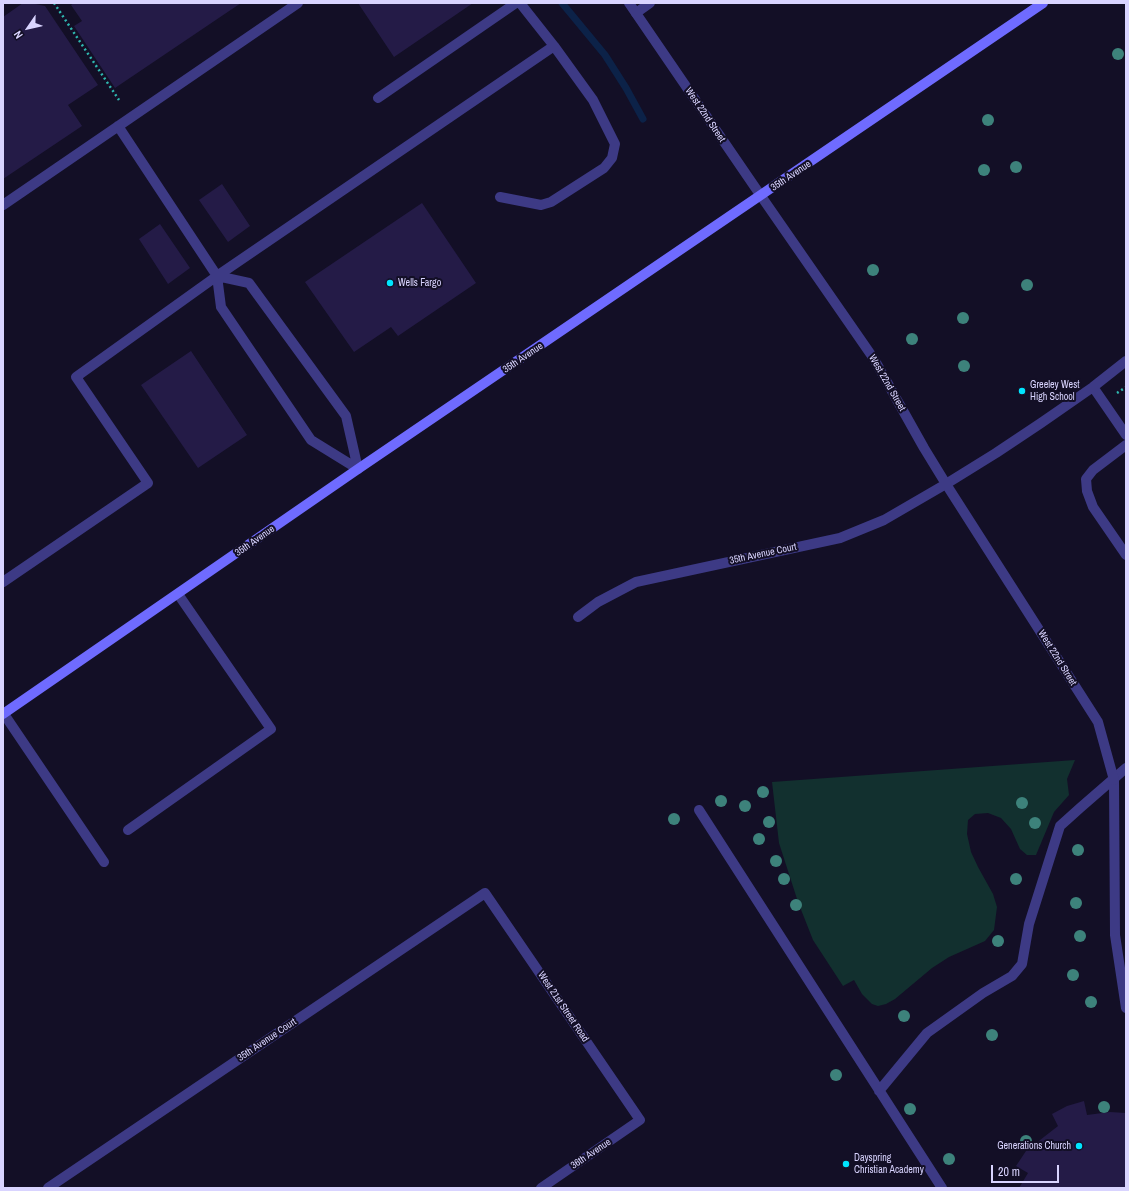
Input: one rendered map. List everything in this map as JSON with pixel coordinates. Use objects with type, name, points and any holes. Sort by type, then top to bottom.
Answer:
[{"type":"main road","name":"35th Avenue","points":[[3,714],[358,469],[1043,3]]},
{"type":"street","points":[[3,205],[298,3]]},
{"type":"street","points":[[378,98],[516,3]]},
{"type":"street","points":[[500,197],[541,205],[551,202],[604,168],[612,158],[615,144],[593,100],[554,46],[520,3]]},
{"type":"street","name":"West 22nd Street","points":[[629,3],[874,359],[946,484],[1098,722],[1114,780],[1115,935],[1126,1008]]},
{"type":"street","points":[[636,13],[650,3]]},
{"type":"street","points":[[3,582],[148,483],[76,377],[217,276],[554,46]]},
{"type":"street","points":[[118,126],[217,276],[222,307],[312,440],[358,469]]},
{"type":"street","points":[[217,276],[249,283],[254,289],[346,416],[358,469]]},
{"type":"street","name":"35th Avenue Court","points":[[578,617],[598,602],[636,582],[840,538],[884,520],[996,453],[1093,387],[1126,361]]},
{"type":"street","points":[[1093,387],[1126,435]]},
{"type":"street","points":[[1126,445],[1093,470],[1086,479],[1087,491],[1093,507],[1126,555]]},
{"type":"street","points":[[128,830],[271,729],[178,594]]},
{"type":"street","points":[[3,714],[104,862]]},
{"type":"street","points":[[879,1091],[927,1033],[983,994],[1012,976],[1022,964],[1029,924],[1060,826],[1126,768]]},
{"type":"street","points":[[699,810],[942,1188]]},
{"type":"street","name":"35th Avenue Court","points":[[48,1188],[485,893]]},
{"type":"street","name":"West 21st Street Road","points":[[485,893],[640,1120]]},
{"type":"street","name":"36th Avenue","points":[[541,1188],[640,1120]]},
{"type":"path","points":[[54,3],[119,100]]},
{"type":"path","points":[[1114,395],[1126,387]]},
{"type":"green space","points":[[1075,760],[1067,779],[1069,795],[1054,812],[1036,855],[1027,855],[1020,849],[1011,829],[1001,818],[988,813],[975,814],[968,820],[967,834],[971,852],[993,894],[997,907],[994,930],[985,941],[949,957],[932,968],[895,999],[886,1004],[878,1006],[872,1004],[862,994],[854,980],[843,986],[813,940],[798,902],[779,843],[772,782]]},
{"type":"building","points":[[23,3],[45,6],[98,85],[68,105],[82,126],[3,179],[3,17]]},
{"type":"building","points":[[74,3],[241,3],[115,88],[74,26],[82,21],[71,5]]},
{"type":"building","points":[[358,3],[473,3],[394,57]]},
{"type":"building","points":[[222,184],[250,226],[228,242],[199,200]]},
{"type":"building","points":[[422,203],[476,283],[398,336],[391,327],[354,352],[305,282]]},
{"type":"building","points":[[160,224],[190,268],[168,284],[139,239]]},
{"type":"building","points":[[191,351],[247,435],[198,468],[141,385]]},
{"type":"building","name":"Generations Church","points":[[1084,1101],[1087,1115],[1110,1112],[1126,1113],[1126,1188],[1019,1188],[1028,1173],[1016,1166],[1026,1151],[1058,1126],[1052,1114],[1067,1106]]},
{"type":"waterway","points":[[562,3],[605,55],[626,88],[643,119]]},
{"type":"place","name":"Wells Fargo","points":[[390,283]]},
{"type":"place","name":"Greeley West High School","points":[[1022,391]]},
{"type":"place","name":"Generations Church","points":[[1079,1146]]},
{"type":"place","name":"Dayspring Christian Academy","points":[[846,1164]]}]
